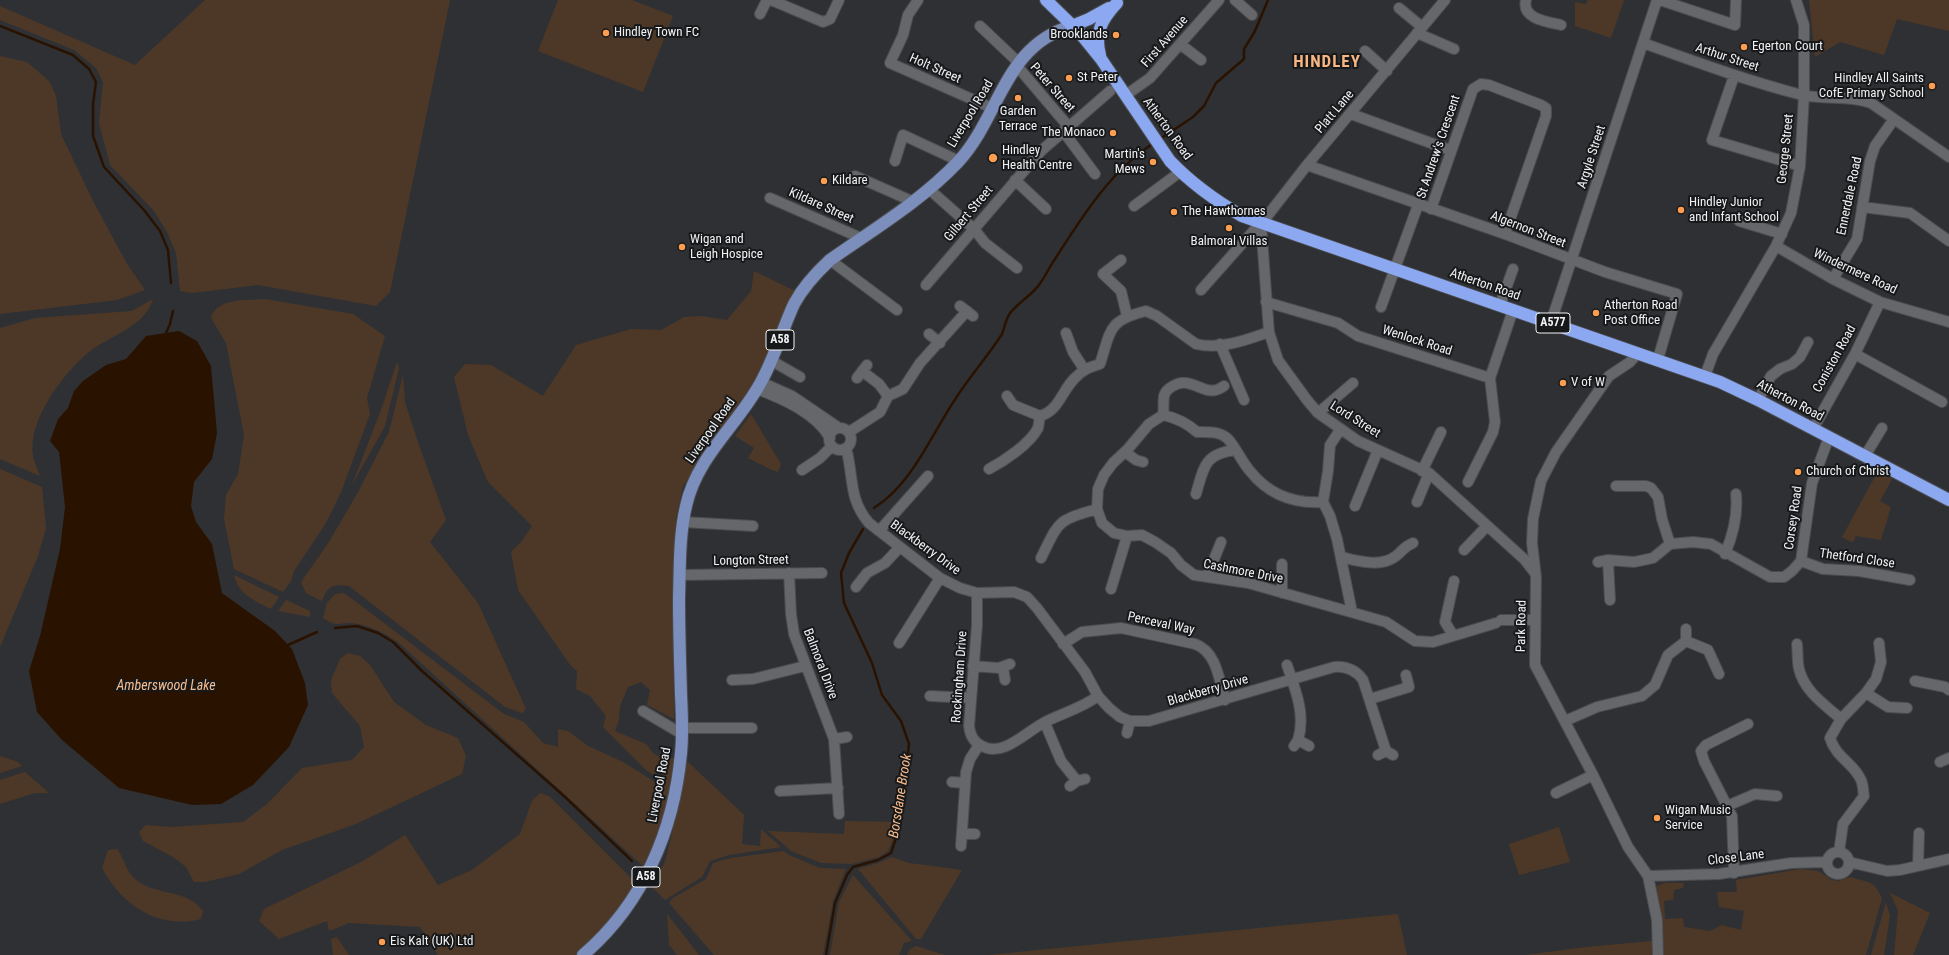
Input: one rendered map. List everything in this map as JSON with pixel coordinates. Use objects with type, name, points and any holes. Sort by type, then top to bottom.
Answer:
[{"type":"highway","name":"A577","points":[[1046,0],[1072,26]]},
{"type":"highway","name":"A58","points":[[1072,26],[1093,17],[1119,2]]},
{"type":"highway","points":[[1101,59],[1098,42],[1099,30],[1106,14],[1119,2]]},
{"type":"highway","name":"Atherton Road","points":[[1072,26],[1101,59],[1180,172],[1228,208],[1261,224],[1551,322],[1705,376],[1758,400],[1949,500]]},
{"type":"main road","name":"Liverpool Road","points":[[583,955],[604,936],[635,897],[656,860],[665,831],[677,782],[681,752],[680,575],[683,522],[689,494],[704,461],[759,386],[772,361],[795,304],[805,287],[830,260],[930,190],[959,161],[970,146],[1018,64],[1034,45],[1050,33],[1072,26]]},
{"type":"street","points":[[760,14],[767,0]]},
{"type":"street","points":[[771,0],[823,22],[830,19],[839,0]]},
{"type":"street","name":"Holt Street","points":[[918,0],[908,15],[901,40],[885,61],[992,108]]},
{"type":"street","name":"First Avenue","points":[[1126,95],[1150,78],[1219,0]]},
{"type":"street","points":[[1235,0],[1252,15]]},
{"type":"street","name":"Platt Lane","points":[[1201,290],[1261,224],[1306,165],[1387,71],[1445,0]]},
{"type":"street","points":[[1526,0],[1526,9],[1529,15],[1561,26]]},
{"type":"street","points":[[1659,0],[1735,25],[1736,0]]},
{"type":"street","name":"Argyle Street","points":[[1551,322],[1643,43],[1659,0]]},
{"type":"street","name":"George Street","points":[[1705,376],[1713,354],[1776,246],[1791,213],[1800,166],[1804,95],[1804,25],[1796,0]]},
{"type":"street","points":[[1399,8],[1419,30],[1454,49]]},
{"type":"street","name":"Peter Street","points":[[980,26],[1018,64],[1096,174]]},
{"type":"street","name":"Arthur Street","points":[[1643,43],[1734,76],[1804,95],[1861,100],[1871,103],[1949,158]]},
{"type":"street","points":[[1180,44],[1201,60]]},
{"type":"street","points":[[1365,50],[1387,71]]},
{"type":"street","points":[[1734,76],[1712,140],[1800,166]]},
{"type":"street","name":"St Andrew's Crescent","points":[[1431,209],[1450,150],[1473,89],[1481,84],[1488,85],[1546,108],[1546,116],[1505,234]]},
{"type":"street","name":"Gilbert Street","points":[[926,286],[1041,151],[1110,91]]},
{"type":"street","points":[[1350,114],[1450,150]]},
{"type":"street","name":"Ennerdale Road","points":[[1832,279],[1857,239],[1870,161],[1875,146],[1894,119]]},
{"type":"street","points":[[895,161],[903,135],[959,161]]},
{"type":"street","name":"Algernon Street","points":[[1306,165],[1505,234],[1572,260],[1677,294],[1658,360]]},
{"type":"street","points":[[1134,206],[1180,172]]},
{"type":"street","points":[[855,176],[914,202]]},
{"type":"street","points":[[1015,180],[1046,209]]},
{"type":"street","points":[[930,190],[974,229],[985,243],[1017,268]]},
{"type":"street","name":"Kildare Street","points":[[770,198],[861,238]]},
{"type":"street","points":[[1381,307],[1418,205]]},
{"type":"street","points":[[1862,207],[1910,213],[1949,241]]},
{"type":"street","points":[[1739,221],[1782,234]]},
{"type":"street","name":"Lord Street","points":[[1261,224],[1269,332],[1278,360],[1306,400],[1318,413],[1340,430],[1378,450],[1426,472],[1524,559],[1536,574]]},
{"type":"street","name":"Windermere Road","points":[[1776,246],[1832,279],[1880,302],[1949,322]]},
{"type":"street","points":[[830,260],[896,310]]},
{"type":"street","points":[[1120,260],[1103,274],[1121,291],[1128,316]]},
{"type":"street","points":[[1500,305],[1513,269]]},
{"type":"street","name":"Wenlock Road","points":[[1266,302],[1338,323],[1358,336],[1490,378]]},
{"type":"street","name":"Coniston Road","points":[[1813,429],[1855,354],[1880,302]]},
{"type":"street","points":[[1007,396],[1013,405],[1040,416],[1048,414],[1055,407],[1071,382],[1084,369],[1100,364],[1110,332],[1118,320],[1146,310],[1196,344],[1204,346],[1239,342],[1269,332]]},
{"type":"street","points":[[1468,482],[1494,432],[1495,422],[1490,378],[1514,310]]},
{"type":"street","points":[[802,470],[820,458],[831,442],[832,432],[844,430],[880,412],[888,396],[903,389],[920,363],[940,343],[966,311]]},
{"type":"street","points":[[1066,333],[1073,352],[1084,369]]},
{"type":"street","points":[[930,334],[940,343]]},
{"type":"street","points":[[1758,400],[1771,376],[1780,369],[1792,364],[1800,357],[1808,342]]},
{"type":"street","points":[[1220,344],[1244,400]]},
{"type":"street","name":"Park Road","points":[[1638,353],[1630,362],[1609,376],[1556,452],[1540,481],[1533,519],[1532,543],[1536,574],[1534,665],[1593,775],[1628,847],[1648,876],[1657,920],[1658,955]]},
{"type":"street","points":[[1855,354],[1942,402]]},
{"type":"street","points":[[772,361],[800,377]]},
{"type":"street","points":[[862,371],[879,384],[888,396]]},
{"type":"street","points":[[1163,415],[1165,395],[1172,385],[1186,383],[1202,389],[1218,391],[1224,386]]},
{"type":"street","points":[[1318,413],[1353,383]]},
{"type":"street","points":[[759,386],[792,396],[844,430],[851,439],[846,448],[837,449],[823,428],[783,400],[759,386]]},
{"type":"street","points":[[1041,558],[1057,525],[1068,518],[1097,509],[1098,489],[1104,475],[1149,424],[1163,415],[1175,418],[1188,424],[1197,432],[1215,432],[1226,438],[1250,472],[1270,490],[1286,499],[1307,503],[1323,502]]},
{"type":"street","points":[[989,469],[1012,455],[1028,440],[1038,428],[1040,416]]},
{"type":"street","points":[[1865,456],[1882,428]]},
{"type":"street","points":[[1340,430],[1330,445],[1323,502],[1330,516],[1341,557],[1352,612]]},
{"type":"street","points":[[1417,502],[1426,472],[1441,432]]},
{"type":"street","name":"Corsey Road","points":[[1670,544],[1693,542],[1711,544],[1725,554],[1770,577],[1784,577],[1801,561],[1812,483],[1829,437]]},
{"type":"street","name":"Blackberry Drive","points":[[846,448],[855,500],[862,515],[878,531],[940,578],[960,588],[978,593],[1014,592],[1023,595],[1034,604],[1063,644],[1086,672],[1098,696],[1115,713],[1130,721],[1149,722],[1334,668],[1345,667],[1356,672],[1361,677],[1370,699],[1386,754]]},
{"type":"street","points":[[1196,494],[1205,464],[1220,452],[1235,450]]},
{"type":"street","points":[[1355,506],[1378,450]]},
{"type":"street","points":[[1125,452],[1136,460],[1143,462]]},
{"type":"street","points":[[878,531],[928,476]]},
{"type":"street","points":[[1610,600],[1603,561],[1634,562],[1653,558],[1670,544],[1662,519],[1658,497],[1651,488],[1646,486],[1616,486]]},
{"type":"street","points":[[1725,554],[1734,527],[1737,505],[1736,494]]},
{"type":"street","name":"Cashmore Drive","points":[[1097,509],[1102,523],[1114,533],[1128,536],[1142,535],[1170,553],[1194,575],[1248,583],[1386,622],[1416,641],[1433,642],[1499,621],[1535,620]]},
{"type":"street","points":[[683,522],[753,526]]},
{"type":"street","points":[[1464,550],[1487,526]]},
{"type":"street","points":[[1112,589],[1128,536]]},
{"type":"street","points":[[1207,577],[1221,542]]},
{"type":"street","points":[[1341,557],[1366,563],[1384,561],[1396,556],[1403,547],[1413,543]]},
{"type":"street","points":[[856,586],[867,573],[885,563],[900,547]]},
{"type":"street","name":"Thetford Close","points":[[1801,561],[1823,569],[1859,571],[1910,580]]},
{"type":"street","points":[[1282,564],[1282,593]]},
{"type":"street","name":"Balmoral Drive","points":[[789,573],[792,624],[797,644],[834,739],[839,814]]},
{"type":"street","name":"Longton Street","points":[[680,575],[822,573]]},
{"type":"street","points":[[899,643],[940,578]]},
{"type":"street","points":[[1453,635],[1445,622],[1454,582]]},
{"type":"street","name":"Rockingham Drive","points":[[978,593],[969,731],[973,740],[979,745]]},
{"type":"street","name":"Perceval Way","points":[[1063,644],[1082,632],[1121,628],[1195,644],[1211,649],[1212,659],[1225,700]]},
{"type":"street","points":[[1686,629],[1686,641]]},
{"type":"street","points":[[1565,721],[1597,708],[1642,696],[1655,685],[1668,655],[1686,641]]},
{"type":"street","points":[[1686,641],[1708,650],[1719,674]]},
{"type":"street","points":[[1839,852],[1843,824],[1864,796],[1861,780],[1856,772],[1833,748],[1830,738],[1841,719],[1866,693],[1876,679],[1881,662],[1879,643]]},
{"type":"street","points":[[1797,644],[1799,668],[1802,680],[1815,696],[1841,719]]},
{"type":"street","points":[[1287,665],[1301,713],[1301,726],[1296,743],[1309,746]]},
{"type":"street","points":[[732,680],[753,679],[805,666]]},
{"type":"street","points":[[974,666],[1006,666],[1005,680]]},
{"type":"street","points":[[1370,699],[1413,686],[1406,675]]},
{"type":"street","points":[[1915,681],[1945,687],[1949,690]]},
{"type":"street","points":[[1866,693],[1888,707],[1907,708]]},
{"type":"street","points":[[930,696],[971,698]]},
{"type":"street","points":[[961,846],[965,784],[968,764],[979,745],[988,749],[1001,748],[1045,722],[1084,706],[1098,696]]},
{"type":"street","points":[[643,711],[682,731],[752,728]]},
{"type":"street","points":[[1127,733],[1130,721]]},
{"type":"street","points":[[1045,722],[1061,761],[1077,782]]},
{"type":"street","points":[[1734,873],[1732,816],[1704,761],[1701,750],[1706,745],[1748,724]]},
{"type":"street","points":[[834,739],[847,737]]},
{"type":"street","points":[[1556,793],[1593,775]]},
{"type":"street","points":[[952,782],[965,784]]},
{"type":"street","points":[[780,791],[838,788]]},
{"type":"street","points":[[1727,806],[1755,794],[1777,796]]},
{"type":"street","points":[[1918,866],[1915,846],[1919,833]]},
{"type":"street","points":[[962,834],[975,834]]},
{"type":"street","points":[[1839,852],[1847,856],[1849,862],[1845,872],[1838,874],[1831,872],[1826,862],[1832,853],[1839,852]]},
{"type":"street","points":[[1849,862],[1887,871],[1949,859]]},
{"type":"street","name":"Close Lane","points":[[1648,876],[1734,873],[1792,863],[1826,862]]},
{"type":"shaded area","points":[[205,0],[450,0],[390,292],[376,306],[258,285],[192,293],[180,291],[176,253],[167,232],[154,211],[110,165],[99,123],[103,82],[96,68],[74,50],[0,20],[0,6],[135,65]]},
{"type":"shaded area","name":"Hindley Town FC","points":[[558,0],[632,0],[673,16],[643,92],[538,51]]},
{"type":"shaded area","points":[[1588,0],[1624,0],[1611,38],[1575,26],[1575,2],[1586,4]]},
{"type":"shaded area","points":[[1809,0],[1949,0],[1949,31],[1897,19],[1884,55],[1840,42],[1815,57]]},
{"type":"shaded area","points":[[0,56],[27,62],[49,81],[56,96],[61,134],[92,199],[127,264],[145,290],[117,300],[0,314]]},
{"type":"shaded area","points":[[754,271],[795,291],[760,373],[683,486],[676,518],[673,627],[674,719],[647,705],[650,690],[641,682],[628,687],[620,706],[619,720],[615,731],[646,744],[653,753],[663,759],[656,776],[647,771],[603,727],[606,716],[590,696],[576,689],[577,671],[571,666],[518,590],[511,552],[521,542],[532,526],[488,482],[468,435],[454,377],[465,364],[491,365],[543,396],[576,345],[631,329],[661,330],[684,317],[701,316],[727,320],[751,291]]},
{"type":"shaded area","points":[[153,299],[149,309],[134,324],[97,346],[79,361],[68,372],[49,399],[41,413],[33,442],[33,456],[40,476],[0,459],[0,328],[35,318],[132,311]]},
{"type":"shaded area","points":[[265,299],[353,314],[385,336],[367,398],[370,414],[341,492],[326,523],[294,571],[291,581],[283,592],[234,569],[224,519],[226,495],[238,474],[244,435],[226,343],[211,318],[214,311],[219,306],[226,303],[242,300]]},
{"type":"shaded area","points":[[397,362],[399,368],[385,426],[352,485],[381,410]]},
{"type":"shaded area","points":[[403,375],[405,402],[446,520],[430,542],[478,603],[526,709],[522,713],[505,707],[349,586],[339,585],[332,587],[326,592],[322,601],[306,593],[301,582],[329,542],[358,492],[389,432]]},
{"type":"shaded area","points":[[751,414],[781,464],[778,472],[748,458],[754,448],[735,436]]},
{"type":"shaded area","points":[[0,469],[42,487],[46,528],[38,556],[0,647]]},
{"type":"shaded area","points":[[1878,471],[1892,479],[1880,501],[1891,507],[1881,540],[1856,536],[1853,542],[1851,542],[1842,537]]},
{"type":"shaded area","points":[[234,575],[279,597],[271,609],[253,600],[243,592],[236,582]]},
{"type":"shaded area","points":[[343,593],[504,714],[524,722],[543,743],[558,747],[558,729],[568,731],[588,746],[623,762],[655,782],[659,781],[670,758],[676,758],[664,814],[645,868],[398,642],[365,626],[352,623],[335,624],[323,618],[327,603],[335,594]]},
{"type":"shaded area","points":[[286,600],[310,611],[310,617],[278,611]]},
{"type":"shaded area","points":[[348,653],[360,656],[370,665],[394,702],[426,725],[458,738],[466,756],[462,774],[356,824],[282,850],[239,874],[205,882],[194,882],[186,867],[173,857],[143,841],[139,832],[146,825],[171,827],[243,822],[267,804],[302,768],[352,760],[364,747],[360,726],[332,693],[331,680],[340,659]]},
{"type":"shaded area","points":[[0,756],[18,762],[22,766],[0,773]]},
{"type":"shaded area","points":[[687,761],[744,815],[742,844],[760,846],[761,829],[781,847],[729,855],[710,861],[702,877],[665,900],[651,886],[665,862],[682,792]]},
{"type":"shaded area","points":[[25,772],[49,793],[35,793],[0,804],[0,780]]},
{"type":"shaded area","points":[[540,793],[549,796],[637,884],[611,921],[581,955],[438,955],[420,927],[349,923],[329,931],[327,921],[279,939],[259,921],[264,909],[363,861],[405,835],[438,885],[472,870],[520,834],[532,801]]},
{"type":"shaded area","points":[[845,821],[897,822],[894,837],[888,851],[879,857],[852,864],[821,863],[791,851],[768,831],[844,834]]},
{"type":"shaded area","points":[[1559,827],[1570,862],[1519,875],[1509,844]]},
{"type":"shaded area","points":[[117,849],[127,869],[136,880],[144,885],[189,899],[197,904],[203,911],[201,919],[170,921],[143,912],[131,903],[110,881],[102,868],[108,850]]},
{"type":"shaded area","points":[[784,851],[787,854],[820,868],[846,869],[833,901],[823,955],[714,955],[669,903],[673,898],[706,879],[713,863],[731,858]]},
{"type":"shaded area","points":[[892,857],[909,863],[962,870],[921,939],[916,939],[858,869]]},
{"type":"shaded area","points":[[1801,869],[1818,871],[1832,880],[1838,881],[1850,877],[1868,882],[1875,886],[1882,898],[1866,955],[1661,955],[1654,887],[1665,883],[1684,883],[1683,888],[1674,890],[1673,900],[1664,901],[1665,919],[1683,918],[1684,927],[1710,931],[1722,925],[1741,930],[1744,911],[1719,907],[1717,892],[1737,892],[1736,880]]},
{"type":"shaded area","points":[[853,875],[912,941],[904,943],[899,955],[830,955],[839,902]]},
{"type":"shaded area","points":[[1890,893],[1930,913],[1913,955],[1894,955],[1898,911]]},
{"type":"shaded area","points":[[1886,902],[1890,916],[1884,955],[1871,955]]},
{"type":"shaded area","points":[[667,914],[699,955],[677,955],[669,945]]},
{"type":"shaded area","points":[[1398,914],[1407,955],[988,955]]},
{"type":"shaded area","points":[[337,937],[349,955],[333,955],[331,939]]},
{"type":"shaded area","points":[[1652,941],[1652,955],[1525,955],[1586,947]]},
{"type":"shaded area","points":[[916,946],[945,955],[907,955],[910,949]]},
{"type":"water","name":"Amberswood Lake","points":[[179,331],[197,341],[211,366],[217,433],[212,459],[194,482],[191,506],[196,522],[212,544],[222,593],[275,631],[292,649],[305,683],[308,705],[289,747],[253,785],[221,804],[192,805],[119,788],[62,740],[37,712],[29,671],[40,636],[60,549],[65,507],[59,452],[50,441],[58,419],[68,408],[74,391],[83,381],[106,365],[126,359],[146,336]]},
{"type":"waterway","points":[[1160,139],[1193,117],[1204,106],[1216,83],[1244,59],[1244,49],[1255,31],[1268,0]]},
{"type":"waterway","points":[[0,26],[73,55],[89,69],[96,82],[93,104],[93,136],[104,167],[144,210],[160,231],[168,250],[171,283]]},
{"type":"waterway","points":[[874,508],[888,498],[910,472],[956,398],[1002,334],[1009,314],[1038,286],[1098,195],[1124,167],[1154,143]]},
{"type":"waterway","points":[[166,333],[173,311]]},
{"type":"waterway","name":"Borsdane Brook","points":[[826,955],[835,903],[847,875],[853,867],[878,860],[891,853],[900,817],[909,744],[901,721],[882,695],[872,663],[844,603],[841,573],[849,553],[863,529]]},
{"type":"waterway","points":[[335,628],[357,626],[378,633],[393,642],[422,671],[564,796],[632,861]]},
{"type":"waterway","points":[[288,645],[317,632]]},
{"type":"place","name":"Hindley Town FC","points":[[606,33]]},
{"type":"place","name":"Brooklands","points":[[1116,35]]},
{"type":"place","name":"Egerton Court","points":[[1744,47]]},
{"type":"place","name":"St Peter","points":[[1069,78]]},
{"type":"place","name":"Hindley All Saints CofE Primary School","points":[[1932,86]]},
{"type":"place","name":"Garden Terrace","points":[[1018,98]]},
{"type":"place","name":"The Monaco","points":[[1113,133]]},
{"type":"place","name":"Hindley Health Centre","points":[[993,158]]},
{"type":"place","name":"Martin's Mews","points":[[1153,162]]},
{"type":"place","name":"Kildare","points":[[824,181]]},
{"type":"place","name":"Hindley Junior and Infant School","points":[[1681,210]]},
{"type":"place","name":"The Hawthornes","points":[[1174,212]]},
{"type":"place","name":"Balmoral Villas","points":[[1229,228]]},
{"type":"place","name":"Wigan and Leigh Hospice","points":[[682,247]]},
{"type":"place","name":"Atherton Road Post Office","points":[[1596,313]]},
{"type":"place","name":"V of W","points":[[1563,383]]},
{"type":"place","name":"Church of Christ","points":[[1798,472]]},
{"type":"place","name":"Wigan Music Service","points":[[1657,818]]},
{"type":"place","name":"Eis Kalt (UK) Ltd","points":[[382,942]]},
{"type":"district","name":"HINDLEY","points":[[1327,63]]}]
